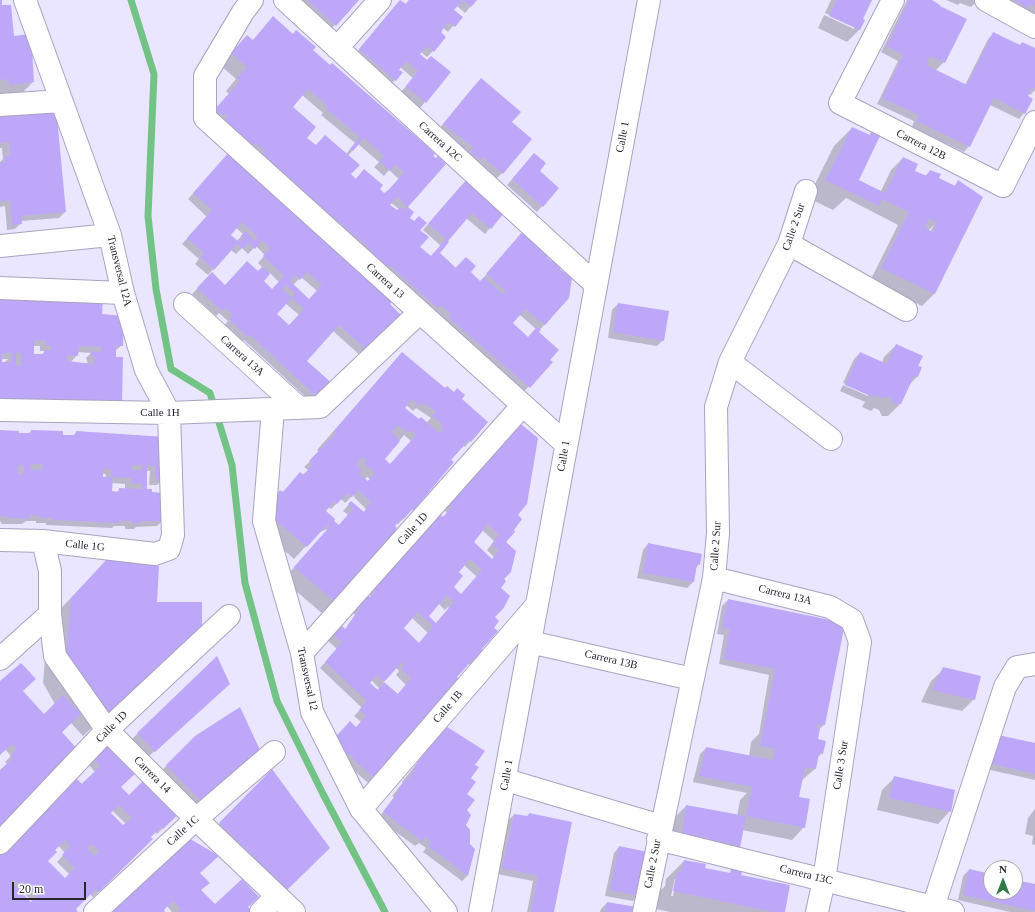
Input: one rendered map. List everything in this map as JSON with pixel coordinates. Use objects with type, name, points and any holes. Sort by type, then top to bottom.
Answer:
[{"type":"street","name":"Transversal 12A","points":[[24,0],[110,234],[122,293],[146,370],[174,413],[174,535],[169,549]]},
{"type":"street","name":"Carrera 12C","points":[[285,0],[596,284]]},
{"type":"street","points":[[337,48],[380,0]]},
{"type":"street","name":"Calle 1","points":[[480,912],[506,780],[536,606],[650,0]]},
{"type":"street","name":"Carrera 12B","points":[[893,0],[840,103],[1002,186],[1035,122]]},
{"type":"street","points":[[986,0],[1035,27]]},
{"type":"street","name":"Carrera 13","points":[[242,4],[205,76],[204,118],[566,444]]},
{"type":"street","points":[[0,105],[61,101]]},
{"type":"street","name":"Calle 2 Sur","points":[[644,912],[714,578],[718,533],[716,407],[730,362],[789,244],[806,191]]},
{"type":"street","points":[[0,246],[110,234]]},
{"type":"street","points":[[789,244],[906,310]]},
{"type":"street","points":[[0,288],[122,293]]},
{"type":"street","name":"Carrera 13A","points":[[185,304],[310,408]]},
{"type":"street","points":[[310,408],[420,312]]},
{"type":"street","points":[[730,362],[831,439]]},
{"type":"street","name":"Calle 1D","points":[[302,653],[523,405]]},
{"type":"street","name":"Calle 1H","points":[[0,410],[174,413],[310,408]]},
{"type":"street","name":"Transversal 12","points":[[267,410],[264,520],[302,653],[312,712],[361,809],[446,912]]},
{"type":"street","name":"Calle 1G","points":[[0,540],[43,541],[155,554],[169,549]]},
{"type":"street","name":"Carrera 14","points":[[43,541],[50,571],[50,614],[55,656],[107,730],[196,819],[294,912]]},
{"type":"street","name":"Carrera 13A","points":[[714,578],[830,606],[852,620]]},
{"type":"street","name":"Calle 1B","points":[[361,809],[536,606]]},
{"type":"street","points":[[0,659],[50,614]]},
{"type":"street","name":"Calle 1D","points":[[0,843],[107,730],[229,616]]},
{"type":"street","name":"Calle 3 Sur","points":[[817,912],[824,880],[860,642],[852,620]]},
{"type":"street","name":"Carrera 13B","points":[[530,642],[692,679]]},
{"type":"street","points":[[943,909],[1005,687],[1017,667],[1035,664]]},
{"type":"street","name":"Calle 1C","points":[[95,912],[196,819],[274,752]]},
{"type":"street","name":"Carrera 13C","points":[[506,780],[660,832],[824,880],[943,909]]},
{"type":"street","points":[[261,912],[277,896]]},
{"type":"building","points":[[0,0],[2,0],[2,5],[11,5],[14,36],[31,34],[34,82],[9,85],[8,79],[0,80]]},
{"type":"building","points":[[307,0],[359,0],[336,26]]},
{"type":"building","points":[[400,0],[406,4],[409,0],[463,0],[454,10],[463,17],[455,27],[448,22],[441,32],[446,37],[434,52],[427,46],[420,54],[427,60],[431,56],[451,72],[426,103],[406,86],[418,71],[407,61],[399,70],[403,72],[396,81],[359,49]]},
{"type":"building","points":[[463,0],[477,0],[471,7]]},
{"type":"building","points":[[837,0],[872,0],[863,19],[865,20],[860,30],[829,16]]},
{"type":"building","points":[[909,0],[932,0],[940,6],[967,19],[945,63],[930,56],[926,65],[967,85],[993,32],[1020,45],[1022,42],[1035,48],[1035,89],[1032,87],[1028,96],[1033,99],[1025,114],[994,98],[970,147],[917,121],[919,115],[882,98],[903,55],[887,46]]},
{"type":"building","points":[[1012,0],[1035,0],[1035,6],[1030,3],[1029,7],[1025,7],[1017,1]]},
{"type":"building","points":[[273,16],[293,34],[296,30],[316,47],[313,50],[330,65],[332,63],[427,146],[435,154],[433,156],[436,158],[438,156],[446,164],[408,207],[414,212],[410,218],[414,221],[419,216],[427,223],[420,230],[429,237],[420,247],[431,256],[446,239],[428,224],[467,179],[505,212],[491,229],[472,213],[448,241],[449,242],[440,253],[456,268],[466,257],[476,266],[471,272],[480,281],[484,277],[503,294],[506,291],[486,274],[523,231],[542,249],[549,259],[552,261],[554,258],[562,266],[560,269],[572,278],[569,298],[545,325],[525,309],[513,323],[528,337],[537,327],[541,330],[539,332],[559,350],[550,360],[553,362],[530,388],[448,317],[451,314],[440,305],[438,308],[389,265],[388,267],[368,251],[370,249],[311,198],[309,200],[289,183],[292,180],[262,155],[265,151],[255,143],[249,150],[224,121],[228,116],[225,114],[222,115],[215,109],[240,81],[237,78],[247,67],[231,53],[247,35],[253,40]],"holes":[[[308,89],[328,106],[326,109],[360,137],[350,149],[353,151],[364,138],[384,156],[379,161],[390,171],[395,165],[404,172],[389,190],[384,193],[380,189],[383,185],[364,169],[356,179],[351,174],[360,165],[325,135],[316,145],[307,138],[316,127],[293,107]],[[397,197],[407,206],[404,210],[400,207],[397,210],[390,205]]]},
{"type":"building","points":[[481,78],[521,112],[512,122],[532,139],[503,174],[483,157],[480,160],[470,152],[474,148],[443,124]]},
{"type":"building","points":[[56,107],[66,212],[21,216],[22,224],[12,225],[10,201],[0,201],[0,163],[5,162],[4,156],[10,156],[9,142],[0,143],[0,112]]},
{"type":"building","points":[[852,127],[870,135],[871,132],[880,136],[859,180],[885,193],[903,157],[918,164],[915,171],[927,176],[930,170],[941,174],[939,178],[955,186],[958,180],[983,197],[935,294],[881,268],[909,212],[882,199],[879,206],[825,180]],"holes":[[[929,219],[937,223],[933,232],[925,228]]]},
{"type":"building","points":[[230,151],[279,196],[277,199],[286,207],[288,204],[393,300],[390,304],[401,316],[369,352],[339,325],[307,361],[335,386],[317,397],[250,335],[248,337],[229,319],[233,315],[225,308],[222,311],[197,288],[212,272],[225,285],[247,261],[258,271],[262,267],[270,274],[264,281],[272,289],[284,276],[263,256],[270,248],[262,240],[255,249],[248,243],[243,249],[237,244],[214,270],[200,257],[204,253],[187,238],[212,210],[193,193]],"holes":[[[242,222],[258,237],[255,241],[245,231],[241,236],[243,238],[239,242],[231,235]],[[307,272],[322,285],[309,299],[290,281],[295,275],[300,280]],[[286,285],[295,293],[292,298],[282,289]],[[292,298],[304,309],[289,325],[277,314]]]},
{"type":"building","points":[[534,153],[546,163],[540,171],[559,188],[543,207],[512,179]]},
{"type":"building","points":[[0,296],[103,299],[102,314],[124,316],[123,346],[116,346],[116,357],[123,357],[122,402],[0,398]],"holes":[[[34,340],[46,341],[46,346],[51,346],[50,351],[44,350],[44,354],[34,354]],[[79,346],[101,347],[101,352],[91,351],[91,356],[94,356],[94,364],[67,361],[67,355],[78,356]],[[2,353],[12,353],[11,362],[2,362]],[[16,353],[21,353],[21,366],[16,365]]]},
{"type":"building","points":[[618,303],[669,311],[664,341],[613,332]]},
{"type":"building","points":[[896,344],[923,356],[918,366],[922,367],[918,377],[914,376],[901,404],[894,404],[891,398],[885,396],[884,399],[874,395],[873,397],[845,385],[860,352],[887,364]]},
{"type":"building","points":[[402,352],[445,388],[447,386],[454,392],[457,388],[465,395],[462,399],[488,422],[471,442],[469,440],[451,460],[454,462],[413,511],[412,509],[404,519],[402,518],[395,526],[397,528],[389,540],[337,604],[294,567],[331,525],[325,527],[307,547],[270,516],[272,500],[280,490],[283,492],[300,472],[304,475],[313,464],[309,461],[336,433],[334,431]],"holes":[[[412,399],[419,406],[422,403],[436,411],[432,416],[443,424],[440,427],[443,429],[439,433],[421,417],[419,419],[405,408]],[[398,425],[408,433],[410,430],[416,435],[390,464],[385,459],[400,441],[391,432]],[[362,457],[366,461],[364,464],[375,473],[368,481],[359,474],[362,470],[356,465]],[[359,489],[359,491],[371,502],[364,512],[351,501],[348,504],[353,509],[339,525],[326,511],[334,501],[337,504],[347,493],[352,497]]]},
{"type":"building","points":[[517,421],[538,438],[527,504],[518,515],[522,519],[514,530],[515,532],[506,542],[516,551],[511,572],[504,579],[506,581],[501,588],[510,596],[503,609],[495,617],[499,621],[494,628],[498,631],[482,649],[485,652],[477,660],[474,658],[457,677],[460,680],[384,767],[382,765],[381,771],[374,778],[352,758],[354,757],[350,754],[349,756],[332,741],[350,721],[356,727],[366,716],[359,710],[367,701],[325,662],[342,642],[333,635],[341,625],[345,629],[360,608],[357,606],[367,594],[370,597],[376,590],[373,587],[440,514],[443,517],[452,507],[449,504]],"holes":[[[488,524],[499,535],[492,544],[499,550],[492,559],[474,542]],[[470,559],[482,570],[461,594],[454,587],[463,576],[459,572]],[[447,595],[454,602],[436,623],[429,616]],[[418,612],[433,626],[419,643],[404,628]],[[402,662],[404,665],[401,669],[411,678],[398,694],[384,682]],[[377,675],[384,682],[378,690],[370,683]]]},
{"type":"building","points":[[0,430],[19,431],[19,433],[31,433],[31,430],[63,431],[63,435],[76,435],[76,431],[165,437],[164,480],[155,479],[155,466],[147,465],[147,489],[152,489],[152,492],[164,493],[164,521],[141,521],[141,523],[131,523],[131,521],[119,521],[119,523],[52,520],[52,518],[41,518],[41,516],[30,515],[29,519],[7,518],[7,516],[0,516]],"holes":[[[31,464],[42,464],[42,470],[31,469]],[[18,465],[24,465],[23,474],[18,474]],[[132,465],[142,465],[142,470],[132,470]],[[103,469],[111,469],[111,477],[103,477]],[[113,477],[131,478],[131,483],[142,484],[142,489],[119,488],[119,492],[112,491]]]},
{"type":"building","points":[[648,543],[702,554],[700,565],[697,564],[694,582],[643,573]]},
{"type":"building","points":[[108,558],[159,566],[157,602],[202,602],[202,627],[107,714],[66,660],[71,598]]},
{"type":"building","points":[[728,599],[845,623],[825,725],[817,724],[817,728],[820,728],[818,739],[826,741],[823,754],[819,753],[816,769],[805,767],[799,797],[810,799],[805,828],[746,816],[752,787],[699,776],[706,747],[773,760],[775,749],[760,746],[775,669],[724,659],[730,629],[722,628]]},
{"type":"building","points":[[217,656],[230,684],[155,752],[137,733]]},
{"type":"building","points":[[21,663],[36,679],[23,691],[44,714],[63,695],[81,714],[62,732],[79,751],[0,827],[0,770],[13,758],[10,756],[17,749],[12,744],[0,755],[0,681]]},
{"type":"building","points":[[943,667],[981,676],[975,700],[932,690]]},
{"type":"building","points":[[240,707],[260,750],[203,803],[166,765],[195,736]]},
{"type":"building","points":[[444,725],[485,751],[475,765],[479,767],[471,778],[476,782],[467,794],[475,800],[467,810],[471,815],[466,825],[470,830],[470,844],[475,849],[468,876],[428,846],[431,842],[425,837],[422,841],[383,812],[399,791],[397,790],[405,780],[407,781],[414,770],[413,769]]},
{"type":"building","points":[[998,735],[1035,743],[1035,774],[992,764]]},
{"type":"building","points":[[110,741],[139,770],[121,787],[129,795],[148,776],[182,811],[163,829],[161,827],[151,837],[153,839],[99,892],[96,889],[76,909],[78,912],[0,912],[0,854],[77,779],[82,784],[100,766],[93,758]],"holes":[[[119,805],[132,818],[123,825],[111,813]],[[65,840],[70,846],[62,855],[75,868],[65,878],[48,861],[57,852],[55,850]],[[92,844],[99,851],[94,856],[87,848]],[[14,879],[19,885],[23,881],[38,895],[31,902],[11,882]]]},
{"type":"building","points":[[272,769],[330,848],[287,890],[219,823]]},
{"type":"building","points":[[894,776],[955,790],[951,812],[889,798]]},
{"type":"building","points":[[686,805],[746,816],[740,848],[729,846],[730,843],[707,842],[708,839],[693,836],[692,839],[682,837]]},
{"type":"building","points":[[529,813],[572,822],[554,912],[531,912],[538,876],[502,868],[514,814],[528,816]]},
{"type":"building","points":[[187,837],[219,856],[200,873],[210,883],[201,890],[215,904],[242,879],[259,897],[248,907],[251,910],[249,912],[178,912],[181,909],[173,901],[164,910],[165,912],[107,912],[157,865],[160,868],[171,858],[168,856]]},
{"type":"building","points":[[619,846],[648,852],[639,896],[610,890]]},
{"type":"building","points":[[684,860],[706,864],[705,868],[730,873],[731,869],[742,872],[741,875],[790,885],[785,912],[773,912],[673,891],[677,872],[681,872]]},
{"type":"building","points":[[969,869],[983,872],[983,899],[963,895]]},
{"type":"building","points":[[1023,882],[1035,884],[1035,911],[986,900],[1023,900]]},
{"type":"building","points":[[607,902],[636,907],[635,912],[605,912]]},
{"type":"waterway","points":[[131,0],[154,74],[148,216],[156,289],[171,369],[210,393],[232,465],[245,583],[277,701],[323,794],[385,912]]}]
